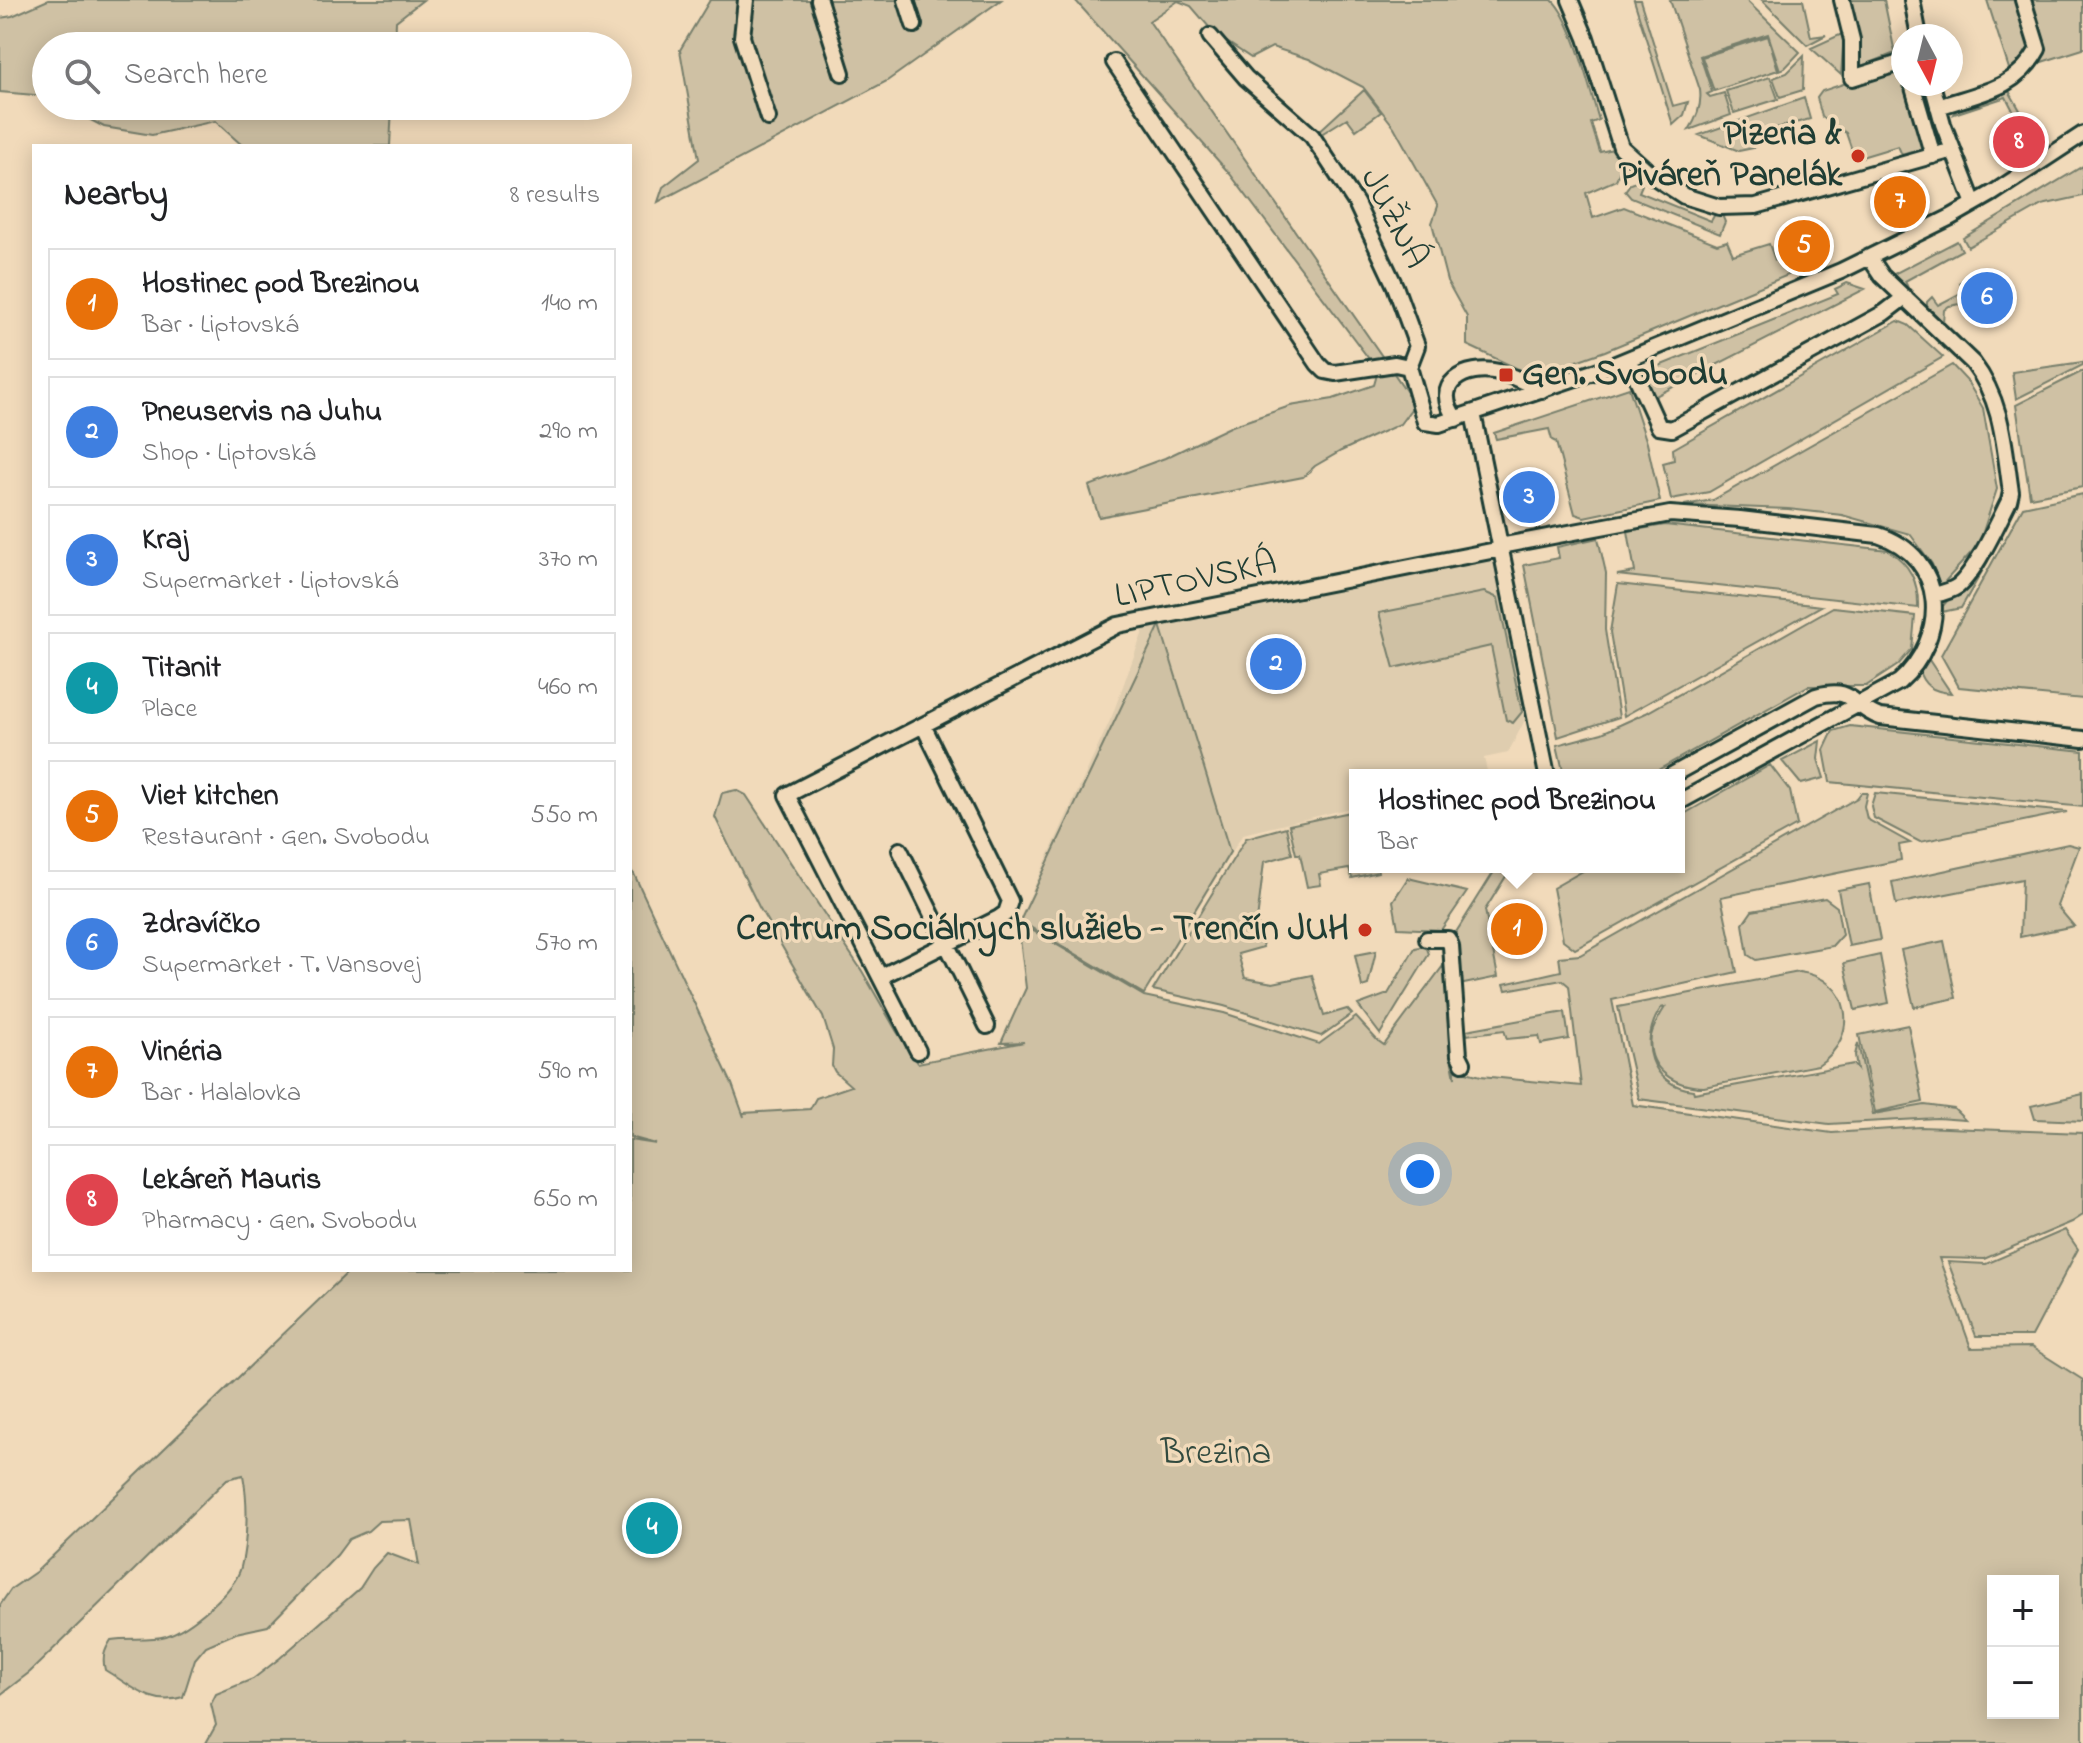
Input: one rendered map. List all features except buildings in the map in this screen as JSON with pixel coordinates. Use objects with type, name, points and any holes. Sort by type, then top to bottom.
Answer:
[{"type":"street","points":[[746,0],[742,37],[768,118]]},
{"type":"street","points":[[819,0],[842,73]]},
{"type":"street","points":[[906,0],[914,25]]},
{"type":"street","points":[[1570,0],[1586,38],[1621,147],[1653,176],[1684,196],[1719,207],[1756,206],[1953,150]]},
{"type":"street","points":[[1842,0],[1852,40],[1852,78],[1891,66]]},
{"type":"street","points":[[1912,0],[1917,24]]},
{"type":"street","points":[[1938,107],[2011,82],[2028,68],[2038,49],[2023,0]]},
{"type":"street","name":"JUŽNÁ","points":[[1210,36],[1246,78],[1312,136],[1356,203],[1395,286],[1417,346],[1409,367],[1425,422],[1439,424],[1473,413]]},
{"type":"street","points":[[1114,62],[1318,364],[1325,371],[1335,373],[1395,364],[1409,367]]},
{"type":"street","points":[[1916,96],[1933,156]]},
{"type":"street","points":[[1935,96],[1974,204]]},
{"type":"street","points":[[1546,769],[1473,413],[1628,359],[1870,258],[1974,204],[2083,134]]},
{"type":"street","points":[[1685,799],[1899,682],[1913,669],[1930,635],[1934,595],[1950,591],[1961,583],[1982,551],[2011,492],[2000,412],[1985,378],[1882,276],[1870,258]]},
{"type":"street","points":[[1628,359],[1659,427],[1672,429],[1884,313],[1905,297]]},
{"type":"street","points":[[1456,419],[1448,408],[1446,392],[1451,383],[1478,370],[1498,372],[1542,390]]},
{"type":"street","name":"LIPTOVSKÁ","points":[[918,1051],[787,795],[1118,625],[1670,514],[1878,535],[1900,544],[1913,555],[1930,579],[1934,595]]},
{"type":"street","points":[[1683,769],[1816,696],[1836,691],[1850,696],[1866,711],[1880,717],[2083,739]]},
{"type":"street","points":[[880,977],[999,918],[1006,913],[1010,901],[923,725]]},
{"type":"street","points":[[900,850],[987,1026]]},
{"type":"street","points":[[1427,939],[1448,939],[1451,946],[1459,1055],[1463,1063]]},
{"type":"shaded area","points":[[1498,560],[1529,712],[1508,753],[1484,758],[1487,769],[1349,769],[1349,808],[1243,834],[1144,996],[1018,922],[1112,716],[1145,626]]},
{"type":"green space","points":[[48,0],[423,0],[396,21],[396,32],[32,32],[32,95],[0,92],[0,18]]},
{"type":"green space","points":[[710,0],[1001,0],[887,81],[658,202],[663,187],[699,159],[680,50]]},
{"type":"green space","points":[[1075,0],[1552,0],[1567,23],[1586,74],[1599,120],[1591,123],[1600,152],[1613,149],[1623,164],[1616,180],[1586,193],[1593,218],[1624,207],[1717,244],[1727,241],[1733,255],[1769,244],[1775,260],[1801,252],[1805,268],[1605,351],[1533,376],[1467,345],[1467,317],[1447,281],[1432,223],[1438,206],[1394,127],[1363,87],[1309,59],[1272,47],[1251,58],[1215,34],[1191,6],[1178,1],[1149,21],[1409,395],[1416,393],[1420,397],[1400,424],[1341,451],[1303,477],[1099,517],[1089,486],[1165,458],[1232,426],[1290,406],[1333,399],[1374,385],[1378,371],[1230,174]]},
{"type":"green space","points":[[1634,0],[1640,0],[1673,106],[1688,102],[1684,115],[1673,125]]},
{"type":"green space","points":[[1670,0],[1746,0],[1800,52],[1780,70],[1768,34],[1700,56],[1712,92],[1707,94],[1710,97],[1724,93],[1731,115],[1689,130],[1698,111],[1700,90]]},
{"type":"green space","points":[[1762,0],[1803,0],[1811,37],[1826,35],[1807,45]]},
{"type":"green space","points":[[1846,0],[1884,0],[1891,34],[1891,55],[1855,69]]},
{"type":"green space","points":[[1987,0],[2083,0],[2083,49],[2010,72]]},
{"type":"green space","points":[[1844,33],[1841,75],[1811,48]]},
{"type":"green space","points":[[1768,36],[1778,70],[1714,91],[1702,57]]},
{"type":"green space","points":[[1804,56],[1803,90],[1780,97],[1773,78],[1787,73]]},
{"type":"green space","points":[[1891,68],[1891,96],[1907,96],[1924,148],[1902,155],[1898,146],[1855,159],[1846,133],[1822,117],[1817,98],[1822,91]]},
{"type":"green space","points":[[1770,77],[1778,99],[1734,113],[1726,91]]},
{"type":"green space","points":[[1364,90],[1381,112],[1356,130],[1347,118],[1318,136],[1316,134]]},
{"type":"green space","points":[[2009,91],[2033,133],[2026,136],[2006,97],[1954,114],[1959,107]]},
{"type":"green space","points":[[1804,98],[1810,119],[1769,130],[1753,148],[1739,151],[1699,135]]},
{"type":"green space","points":[[91,120],[391,120],[390,144],[241,144],[215,121],[152,135],[104,127]]},
{"type":"green space","points":[[2083,166],[2083,196],[2042,205],[1968,247],[1963,238]]},
{"type":"green space","points":[[1638,181],[1642,185],[1639,192],[1711,221],[1715,214],[1722,215],[1725,222],[1720,234],[1631,198],[1625,191],[1630,184]]},
{"type":"green space","points":[[1957,241],[1962,250],[1905,281],[1908,288],[1903,292],[1890,276]]},
{"type":"green space","points":[[1963,281],[1967,303],[1949,306],[1944,310],[1943,322],[1927,307],[1927,302],[1932,297],[1938,305],[1963,292],[1960,282]]},
{"type":"green space","points":[[1847,283],[1865,289],[1650,399],[1639,374],[1838,294],[1835,289]]},
{"type":"green space","points":[[1898,321],[1908,325],[1943,357],[1709,492],[1671,499],[1663,463],[1674,460],[1673,449]]},
{"type":"green space","points":[[2083,362],[2083,365],[2016,399],[2012,372]]},
{"type":"green space","points":[[1952,365],[1967,381],[1983,408],[1997,489],[1979,544],[1940,587],[1932,564],[1910,534],[1842,515],[1788,509],[1684,505],[1713,500]]},
{"type":"green space","points":[[2083,371],[2083,487],[2030,497],[2016,405]]},
{"type":"green space","points":[[1629,388],[1647,443],[1660,501],[1584,517],[1575,514],[1556,442],[1552,440],[1549,429],[1496,439],[1494,433]]},
{"type":"green space","points":[[2083,494],[2083,699],[1959,687],[1941,655],[2023,507]]},
{"type":"green space","points":[[1665,525],[1888,550],[1912,574],[1918,608],[1617,575],[1635,572],[1628,531]]},
{"type":"green space","points":[[1598,538],[1606,573],[1605,630],[1619,717],[1558,737],[1524,565],[1559,558],[1557,547]]},
{"type":"green space","points":[[1985,559],[1988,561],[1961,608],[1937,613],[1947,601],[1967,588]]},
{"type":"green space","points":[[1618,584],[1821,606],[1624,716],[1610,632]]},
{"type":"green space","points":[[1484,592],[1498,598],[1522,712],[1513,723],[1506,720],[1491,646],[1394,668],[1379,613]]},
{"type":"green space","points":[[1833,607],[1915,616],[1912,649],[1898,665],[1866,686],[1808,686],[1660,769],[1563,769],[1557,745],[1602,733],[1646,713]]},
{"type":"green space","points":[[1160,625],[1230,852],[1144,994],[1020,921]]},
{"type":"green space","points":[[1925,654],[1951,693],[1926,684],[1918,668]]},
{"type":"green space","points":[[1850,726],[2083,751],[2083,807],[1830,782],[1824,750],[1833,731]]},
{"type":"green space","points":[[1820,741],[1818,759],[1824,778],[1801,784],[1782,761]]},
{"type":"green space","points":[[1770,765],[1790,791],[1797,825],[1575,949],[1563,940],[1553,888],[1579,873],[1685,873],[1685,814]]},
{"type":"green space","name":"Brezina","points":[[736,790],[746,795],[862,971],[918,1063],[1024,1042],[1001,1043],[1026,988],[1018,922],[1144,996],[1224,1013],[1319,1044],[1356,1017],[1384,1045],[1443,966],[1449,1048],[1455,1078],[1455,1069],[1481,1076],[1581,1086],[1569,986],[1562,980],[1506,990],[1504,984],[1561,971],[1559,957],[1580,955],[1861,793],[1867,793],[1864,806],[1867,819],[1910,843],[1899,845],[1901,860],[1721,897],[1737,972],[1612,1000],[1633,1105],[1832,1133],[1920,1127],[2083,1133],[2083,1215],[1984,1259],[1939,1258],[1971,1348],[2031,1347],[2083,1380],[2083,1743],[206,1743],[216,1725],[211,1704],[216,1694],[253,1679],[280,1658],[360,1588],[387,1553],[419,1565],[411,1520],[379,1521],[368,1531],[349,1539],[268,1626],[236,1633],[206,1646],[195,1659],[183,1697],[161,1699],[142,1693],[105,1670],[107,1648],[111,1640],[159,1637],[176,1632],[210,1608],[230,1587],[241,1567],[245,1545],[243,1475],[227,1479],[30,1672],[0,1695],[0,1605],[11,1589],[37,1571],[348,1272],[632,1272],[632,1140],[656,1144],[632,1138],[632,872],[732,1084],[744,1117],[743,1113],[810,1109],[816,1098],[851,1086],[835,1072],[832,1066],[833,1049],[823,1017],[759,907],[715,817],[722,793]]},
{"type":"green space","points":[[1875,793],[2067,812],[1920,842],[1874,818],[1871,806]]},
{"type":"green space","points":[[1349,812],[1349,869],[1319,874],[1321,885],[1307,887],[1300,854],[1296,854],[1289,825]]},
{"type":"green space","points":[[1286,827],[1292,854],[1264,862],[1257,921],[1263,947],[1238,954],[1245,978],[1273,983],[1312,975],[1324,1016],[1347,1009],[1352,1014],[1321,1036],[1224,1006],[1153,990],[1246,838]]},
{"type":"green space","points":[[2068,844],[2079,847],[2057,906],[2074,926],[2020,937],[2022,879],[1896,904],[1892,882]]},
{"type":"green space","points":[[1350,873],[1374,873],[1352,878]]},
{"type":"green space","points":[[1493,873],[1508,873],[1485,910],[1498,977],[1459,985],[1453,937]]},
{"type":"green space","points":[[1408,878],[1467,892],[1441,930],[1398,928],[1393,901]]},
{"type":"green space","points":[[1869,884],[1880,940],[1849,946],[1838,890]]},
{"type":"green space","points":[[1825,898],[1837,907],[1842,935],[1832,946],[1756,960],[1748,955],[1743,924],[1752,911]]},
{"type":"green space","points":[[1944,941],[1956,998],[1914,1007],[1901,950]]},
{"type":"green space","points":[[1426,946],[1429,954],[1380,1034],[1358,1005],[1388,994],[1415,948]]},
{"type":"green space","points":[[1376,951],[1368,985],[1362,987],[1355,955]]},
{"type":"green space","points":[[1880,955],[1889,1003],[1855,1010],[1844,963]]},
{"type":"green space","points":[[1799,972],[1830,985],[1840,997],[1844,1010],[1845,1025],[1841,1040],[1818,1065],[1704,1087],[1683,1084],[1665,1074],[1653,1058],[1651,1036],[1665,1007],[1661,1008],[1650,1034],[1650,1048],[1652,1060],[1658,1071],[1667,1080],[1694,1093],[1853,1064],[1857,1069],[1855,1055],[1858,1043],[1873,1114],[1925,1105],[1954,1109],[1965,1120],[1937,1118],[1829,1124],[1639,1099],[1618,1007]]},
{"type":"green space","points":[[1565,1012],[1569,1039],[1541,1044],[1539,1036],[1507,1039],[1504,1030],[1467,1035],[1466,1030]]},
{"type":"green space","points":[[1908,1025],[1923,1102],[1875,1112],[1859,1035]]},
{"type":"green space","points":[[2083,1094],[2083,1121],[2035,1119],[2031,1106]]},
{"type":"green space","points":[[2065,1230],[2078,1249],[2032,1336],[1976,1336],[1948,1262],[1986,1264]]},
{"type":"place","name":"Lekáreň Mauris","points":[[2019,142]]},
{"type":"place","name":"Pizeria & Piváreň Panelák","points":[[1858,156]]},
{"type":"place","name":"Vinéria","points":[[1900,202]]},
{"type":"place","name":"Viet kitchen","points":[[1804,246]]},
{"type":"place","name":"Zdravíčko","points":[[1987,298]]},
{"type":"place","name":"Gen. Svobodu","points":[[1506,375]]},
{"type":"place","name":"Kraj","points":[[1529,497]]},
{"type":"place","name":"Pneuservis na Juhu","points":[[1276,664]]},
{"type":"place","name":"Hostinec pod Brezinou","points":[[1517,929]]},
{"type":"place","name":"Centrum Sociálnych služieb - Trenčín JUH","points":[[1365,930]]},
{"type":"place","name":"Titanit","points":[[652,1528]]}]
